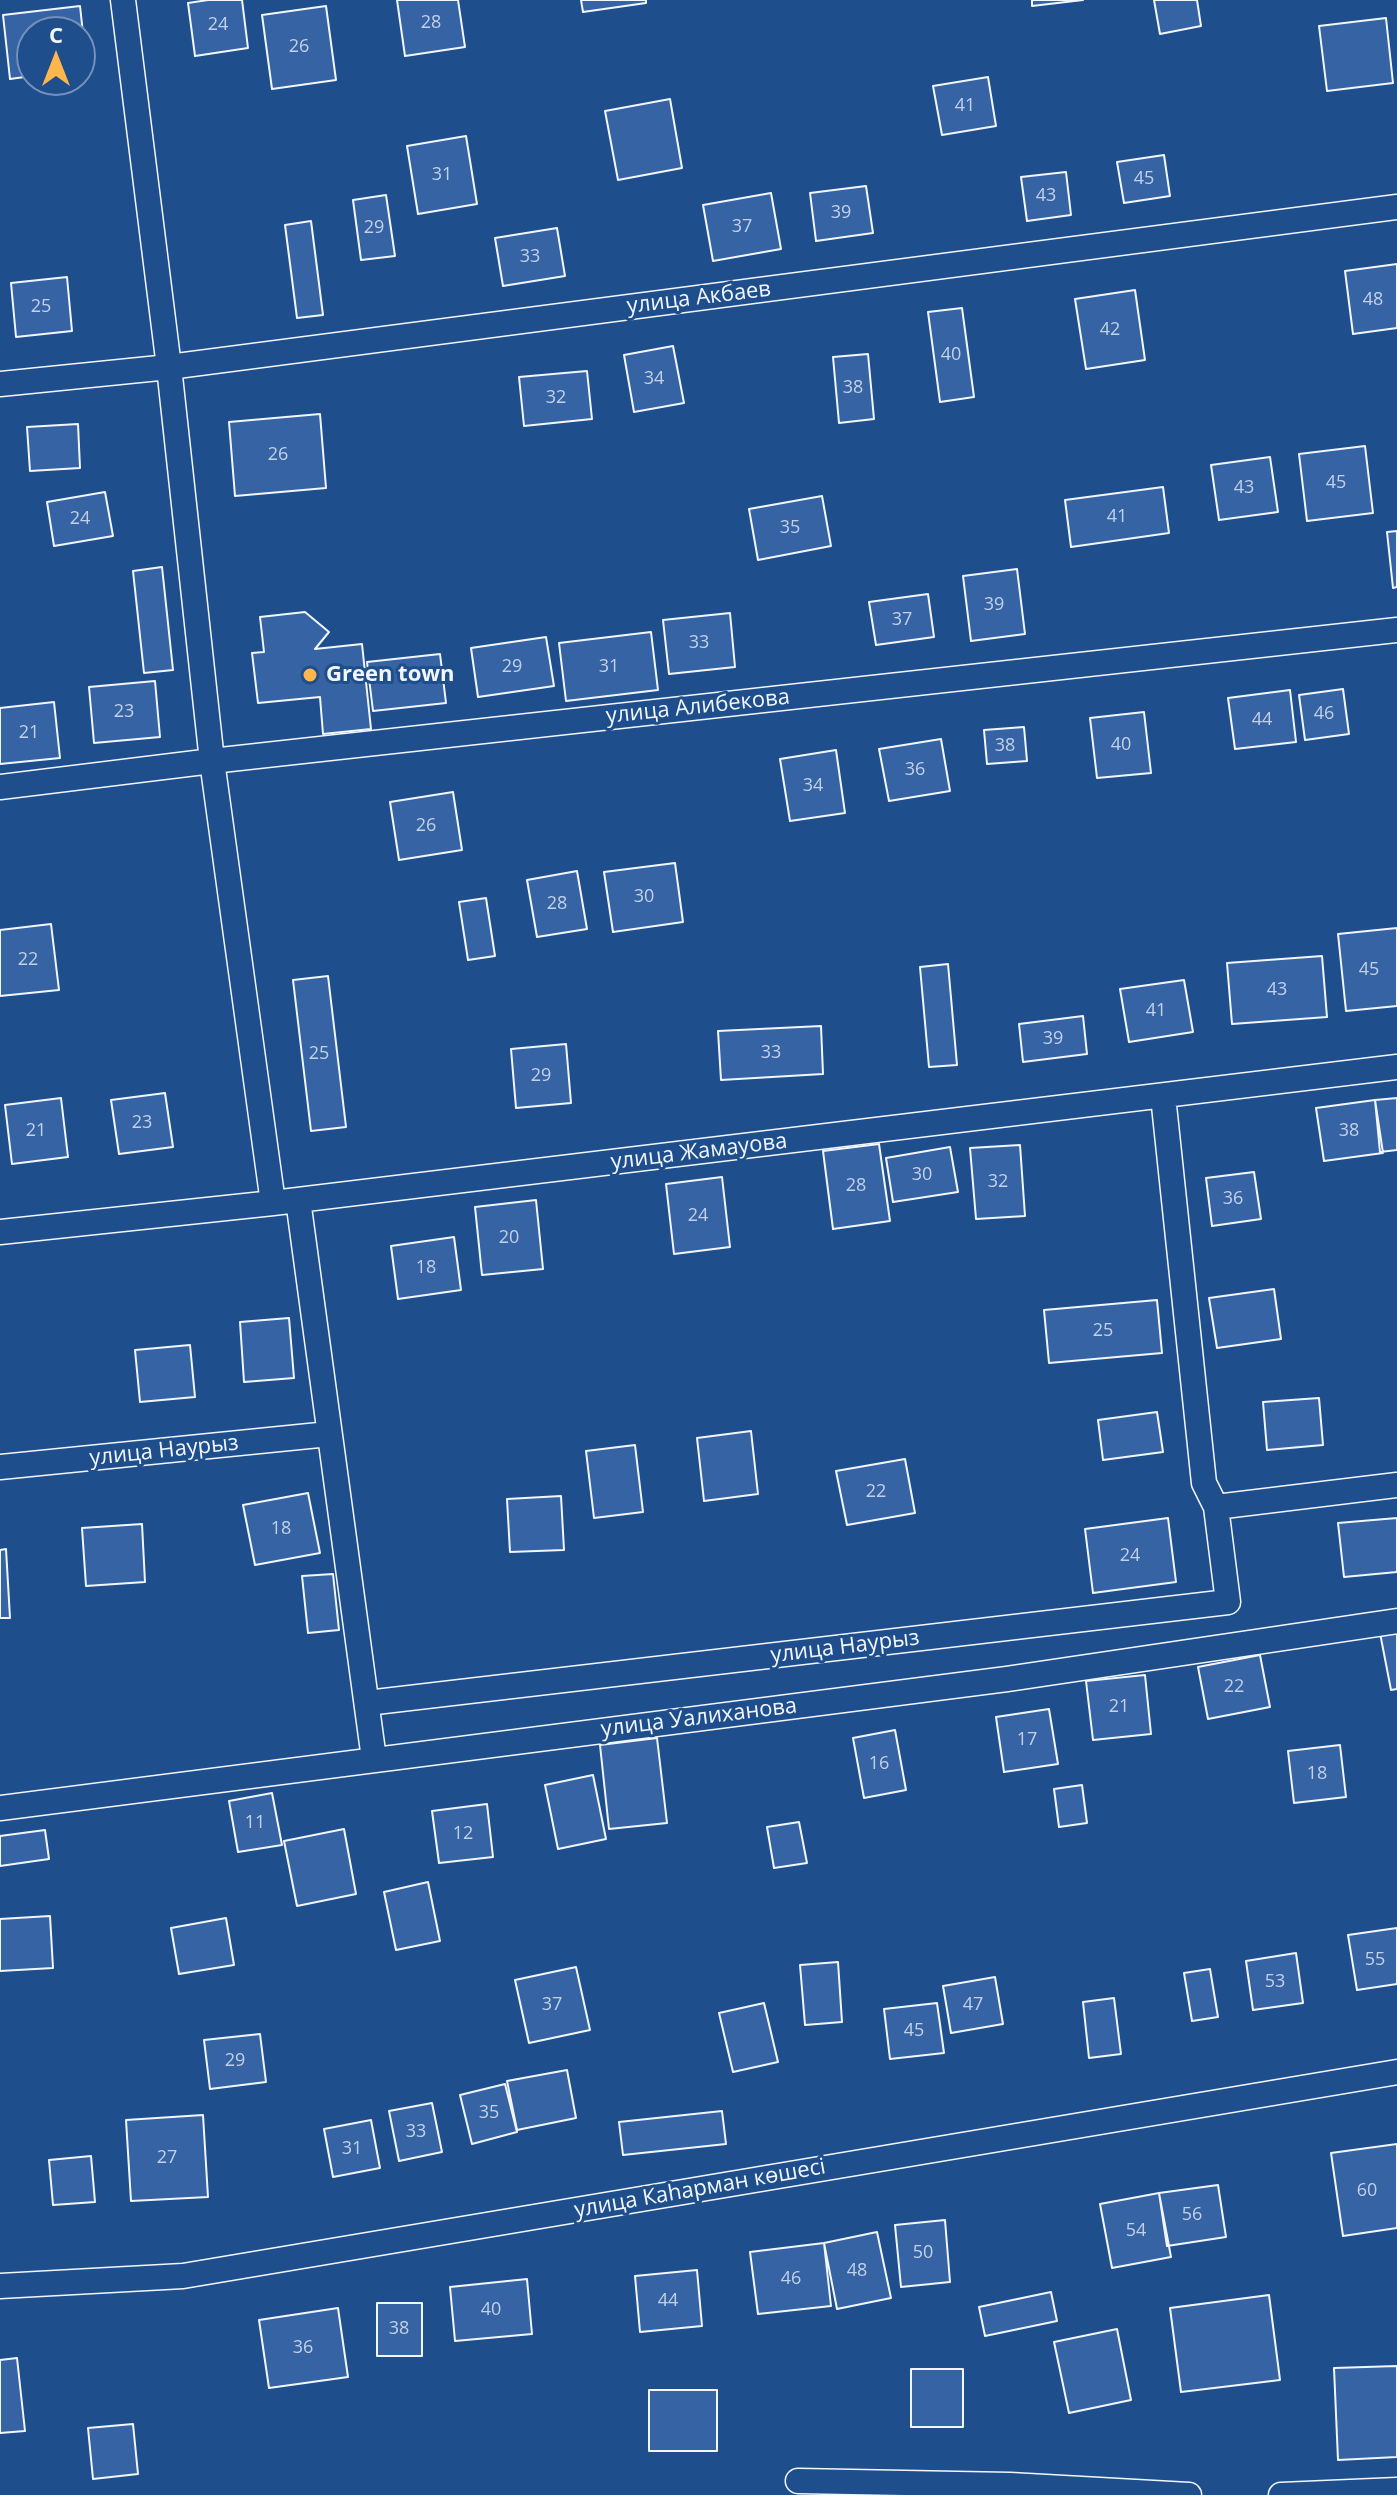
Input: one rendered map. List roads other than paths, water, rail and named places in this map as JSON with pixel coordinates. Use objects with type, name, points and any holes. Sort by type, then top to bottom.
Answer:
[{"type":"street","points":[[123,0],[169,367],[212,761],[273,1203]]},
{"type":"street","name":"улица Акбаев","points":[[0,384],[169,367],[1397,207]]},
{"type":"street","name":"улица Алибекова","points":[[0,787],[1397,630]]},
{"type":"street","name":"улица Жамауова","points":[[0,1232],[273,1203],[1397,1067]]},
{"type":"street","name":"улица Наурыз","points":[[367,1703],[1228,1602],[1216,1507],[1204,1483],[1163,1096]]},
{"type":"street","points":[[298,1200],[374,1759]]},
{"type":"street","name":"улица Наурыз","points":[[0,1467],[329,1434]]},
{"type":"street","points":[[1216,1507],[1397,1485]]},
{"type":"street","name":"улица Уалиханова","points":[[0,1808],[992,1681],[1397,1621]]},
{"type":"street","name":"улица Каһарман көшесі","points":[[0,2286],[183,2276],[1397,2072]]},
{"type":"street","points":[[798,2481],[1010,2485],[1189,2495]]},
{"type":"street","points":[[1281,2495],[1397,2490]]},
{"type":"place","name":"Green town","points":[[310,675]]}]
